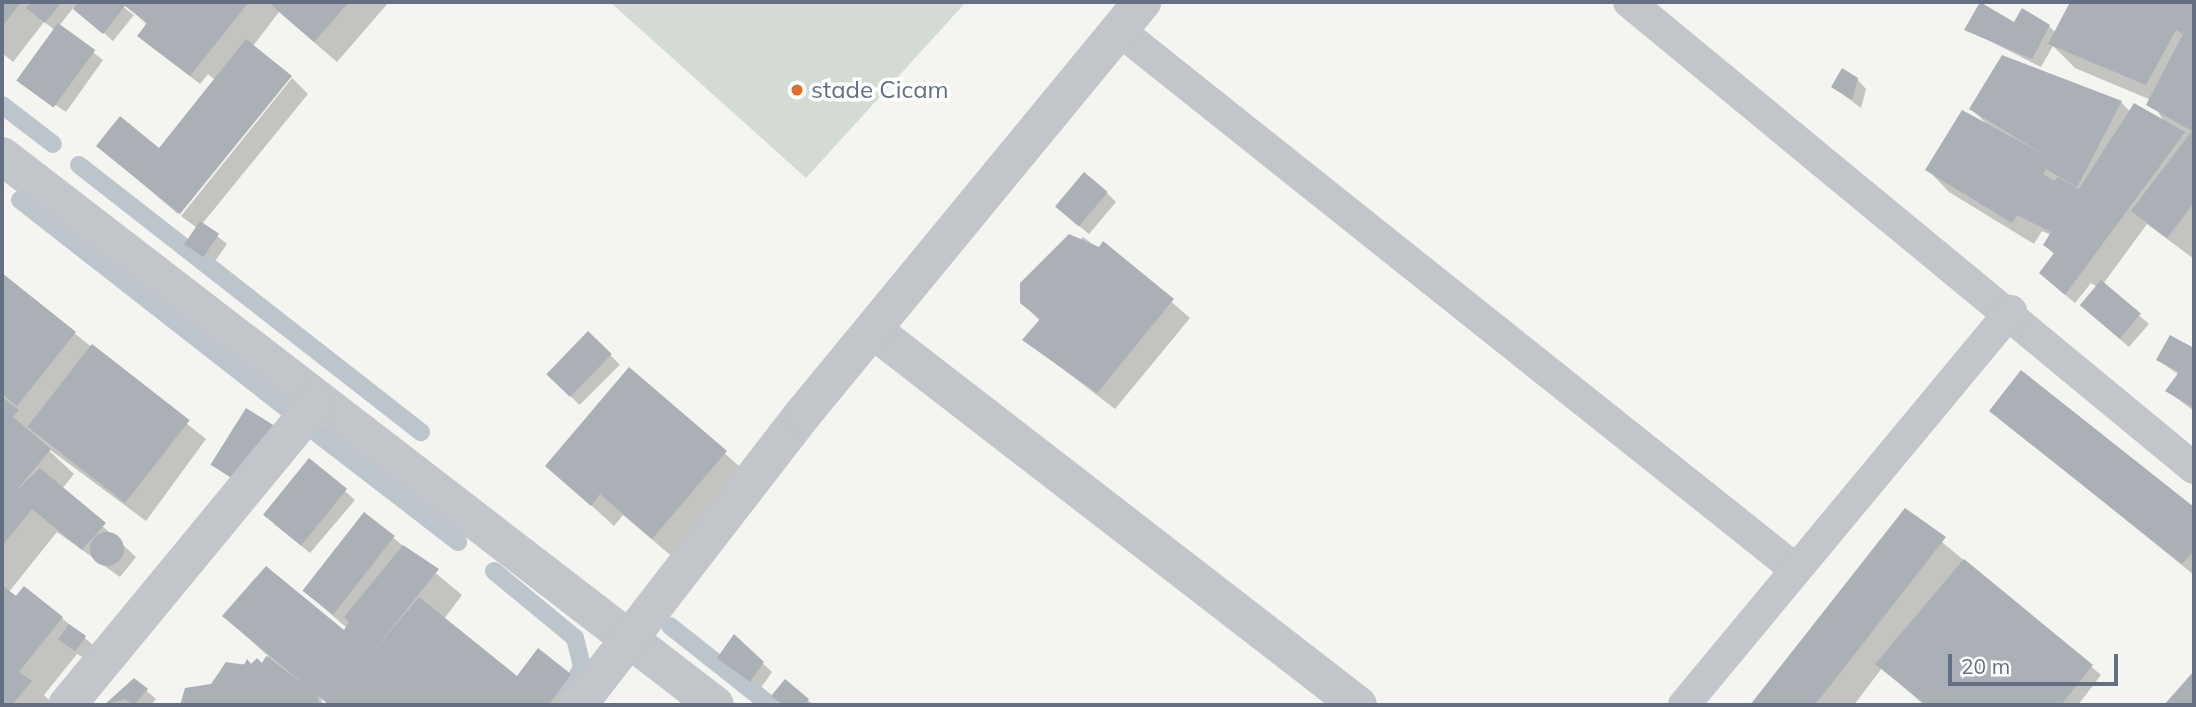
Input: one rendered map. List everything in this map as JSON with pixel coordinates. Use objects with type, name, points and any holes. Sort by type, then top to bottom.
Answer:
[{"type":"street","points":[[578,705],[873,330],[1131,16]]},
{"type":"street","points":[[2,156],[317,402],[715,705]]},
{"type":"street","points":[[873,330],[1358,705]]},
{"type":"street","points":[[67,705],[317,402]]},
{"type":"lane","points":[[1629,2],[1978,291],[2011,311],[2194,468]]},
{"type":"lane","points":[[1131,16],[1794,568]]},
{"type":"lane","points":[[1685,705],[1794,568],[2011,311]]},
{"type":"shaded area","name":"stade Cicam","points":[[610,2],[966,2],[806,178]]},
{"type":"building","points":[[2,2],[21,2],[2,27]]},
{"type":"building","points":[[31,2],[62,2],[45,23],[26,8]]},
{"type":"building","points":[[79,2],[249,2],[190,76],[137,36],[147,23],[125,6],[103,34],[73,9]]},
{"type":"building","points":[[268,2],[349,2],[314,42]]},
{"type":"building","points":[[1980,2],[2014,22],[2022,8],[2050,25],[2032,59],[1964,30]]},
{"type":"building","points":[[2070,2],[2194,2],[2194,203],[2167,238],[2131,211],[2192,131],[2146,105],[2183,34],[2176,30],[2146,85],[2048,44]]},
{"type":"building","points":[[58,23],[95,50],[53,107],[16,80]]},
{"type":"building","points":[[246,39],[292,76],[180,214],[96,146],[120,116],[159,148]]},
{"type":"building","points":[[2002,55],[2122,101],[2077,187],[2046,169],[2043,174],[2054,181],[2058,177],[2079,189],[2134,103],[2185,132],[2065,295],[2039,273],[2054,253],[2043,245],[2051,232],[2017,215],[2012,223],[1925,170],[1962,110],[2043,154],[1969,109]]},
{"type":"building","points":[[1842,68],[1858,78],[1852,100],[1831,87]]},
{"type":"building","points":[[1084,172],[1108,192],[1079,226],[1055,206]]},
{"type":"building","points":[[200,221],[219,234],[203,257],[184,244]]},
{"type":"building","points":[[1069,234],[1099,247],[1103,241],[1174,299],[1097,393],[1022,340],[1040,319],[1020,303],[1020,283]]},
{"type":"building","points":[[2,273],[76,332],[17,406],[2,394]]},
{"type":"building","points":[[2101,280],[2141,313],[2120,339],[2080,305]]},
{"type":"building","points":[[588,331],[612,354],[570,397],[546,374]]},
{"type":"building","points":[[2170,335],[2194,348],[2194,408],[2165,391],[2179,372],[2156,360]]},
{"type":"building","points":[[92,344],[190,420],[125,503],[27,427]]},
{"type":"building","points":[[629,367],[727,451],[652,539],[600,494],[591,506],[545,466]]},
{"type":"building","points":[[2021,370],[2194,507],[2194,550],[2182,564],[1989,411]]},
{"type":"building","points":[[2,397],[19,410],[13,417],[51,449],[15,492],[40,468],[106,523],[82,550],[32,509],[2,546]]},
{"type":"building","points":[[246,408],[275,426],[239,483],[210,465]]},
{"type":"building","points":[[309,458],[347,489],[301,546],[263,515]]},
{"type":"building","points":[[1905,508],[1946,537],[1815,705],[1750,705]]},
{"type":"building","points":[[364,512],[395,536],[333,615],[302,591]]},
{"type":"building","points":[[107,532],[119,537],[124,549],[119,561],[107,566],[95,561],[90,549],[95,537]]},
{"type":"building","points":[[403,545],[439,569],[371,654],[419,597],[517,676],[538,648],[571,674],[549,705],[329,705],[222,616],[266,566],[344,630],[349,622],[344,617]]},
{"type":"building","points":[[1964,559],[2093,665],[2061,705],[1926,705],[1875,664]]},
{"type":"building","points":[[2,585],[16,596],[24,586],[63,617],[19,672],[32,681],[12,705],[2,705]]},
{"type":"building","points":[[69,624],[86,636],[75,652],[58,640]]},
{"type":"building","points":[[734,634],[764,662],[750,682],[717,658]]},
{"type":"building","points":[[266,656],[317,694],[320,705],[180,705],[185,688],[211,684],[226,662],[244,665],[247,659],[251,664],[257,658],[262,663]]},
{"type":"building","points":[[2194,671],[2194,705],[2164,705]]},
{"type":"building","points":[[134,678],[148,689],[134,705],[125,699],[104,705]]},
{"type":"building","points":[[785,679],[809,699],[804,705],[782,705],[771,696]]},
{"type":"waterway","points":[[2,105],[53,144]]},
{"type":"waterway","points":[[79,165],[421,432]]},
{"type":"waterway","points":[[20,200],[286,408]]},
{"type":"waterway","points":[[318,434],[458,542]]},
{"type":"waterway","points":[[494,571],[575,638],[582,667],[571,689]]},
{"type":"waterway","points":[[670,626],[770,705]]},
{"type":"place","name":"stade Cicam","points":[[797,90]]}]
